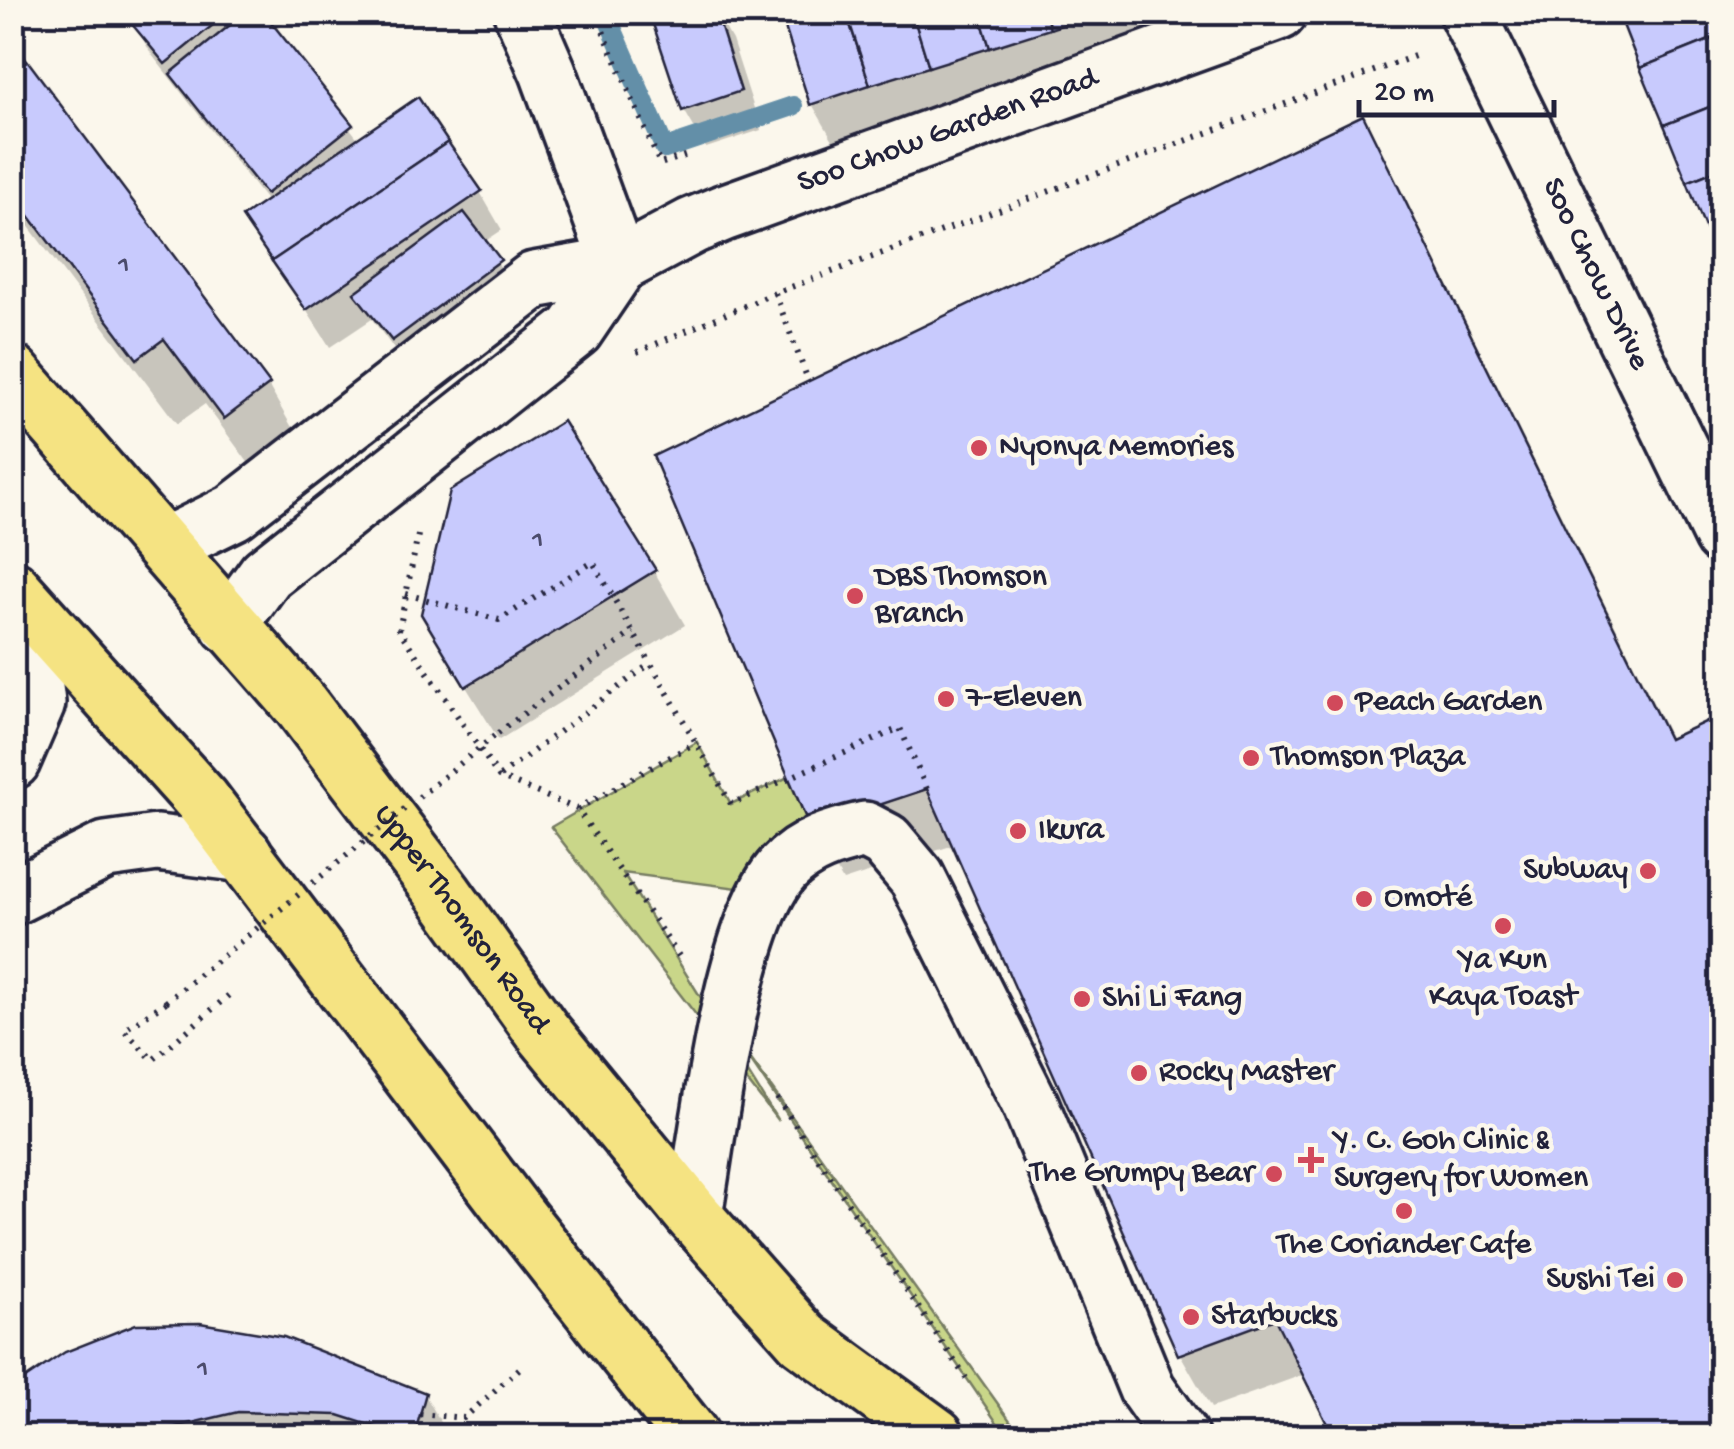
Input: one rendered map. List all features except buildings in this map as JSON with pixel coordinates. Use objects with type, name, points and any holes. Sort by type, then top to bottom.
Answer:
[{"type":"main road","name":"Upper Thomson Road","points":[[12,373],[300,704],[543,1032],[694,1216],[803,1339],[936,1436]]},
{"type":"main road","points":[[18,595],[202,800],[512,1209],[690,1436]]},
{"type":"street","points":[[522,12],[619,265]]},
{"type":"street","name":"Soo Chow Garden Road","points":[[165,546],[234,512],[534,280],[619,265],[722,213],[1280,12]]},
{"type":"street","name":"Soo Chow Drive","points":[[1472,22],[1722,536]]},
{"type":"street","name":"Soo Chow Garden Road","points":[[229,625],[266,574],[575,330],[619,265]]},
{"type":"street","points":[[12,761],[37,703],[18,595]]},
{"type":"street","points":[[694,1216],[727,1026],[750,934],[768,892],[782,869],[808,849],[865,830],[886,842],[916,878],[1031,1106],[1147,1389],[1180,1436]]},
{"type":"street","points":[[12,898],[106,850],[157,843],[244,854]]},
{"type":"path","points":[[595,12],[660,164],[696,153]]},
{"type":"path","points":[[622,359],[775,294],[1472,22]]},
{"type":"path","points":[[775,294],[808,380]]},
{"type":"path","points":[[420,526],[399,630],[499,777],[577,809],[972,1387]]},
{"type":"path","points":[[406,594],[500,620],[593,562]]},
{"type":"path","points":[[229,995],[153,1060],[124,1030],[166,1002],[498,733],[633,632]]},
{"type":"path","points":[[499,777],[651,663]]},
{"type":"path","points":[[577,809],[696,742]]},
{"type":"path","points":[[420,1414],[464,1418],[522,1367]]},
{"type":"green space","points":[[697,742],[731,804],[788,777],[810,828],[768,892],[623,873],[778,1121],[551,827]]},
{"type":"green space","points":[[727,1026],[1021,1436],[1006,1436]]},
{"type":"waterway","points":[[605,12],[665,149],[793,106]]},
{"type":"place","name":"Nyonya Memories","points":[[979,448]]},
{"type":"place","name":"DBS Thomson Branch","points":[[855,596]]},
{"type":"place","name":"7-Eleven","points":[[946,699]]},
{"type":"place","name":"Peach Garden","points":[[1335,703]]},
{"type":"place","name":"Thomson Plaza","points":[[1251,758]]},
{"type":"place","name":"Ikura","points":[[1018,831]]},
{"type":"place","name":"Subway","points":[[1648,871]]},
{"type":"place","name":"Omoté","points":[[1364,899]]},
{"type":"place","name":"Ya Kun Kaya Toast","points":[[1503,926]]},
{"type":"place","name":"Shi Li Fang","points":[[1082,999]]},
{"type":"place","name":"Rocky Master","points":[[1139,1073]]},
{"type":"place","name":"Y. C. Goh Clinic & Surgery for Women","points":[[1311,1160]]},
{"type":"place","name":"The Grumpy Bear","points":[[1274,1174]]},
{"type":"place","name":"The Coriander Cafe","points":[[1404,1211]]},
{"type":"place","name":"Sushi Tei","points":[[1675,1280]]},
{"type":"place","name":"Starbucks","points":[[1191,1317]]}]
